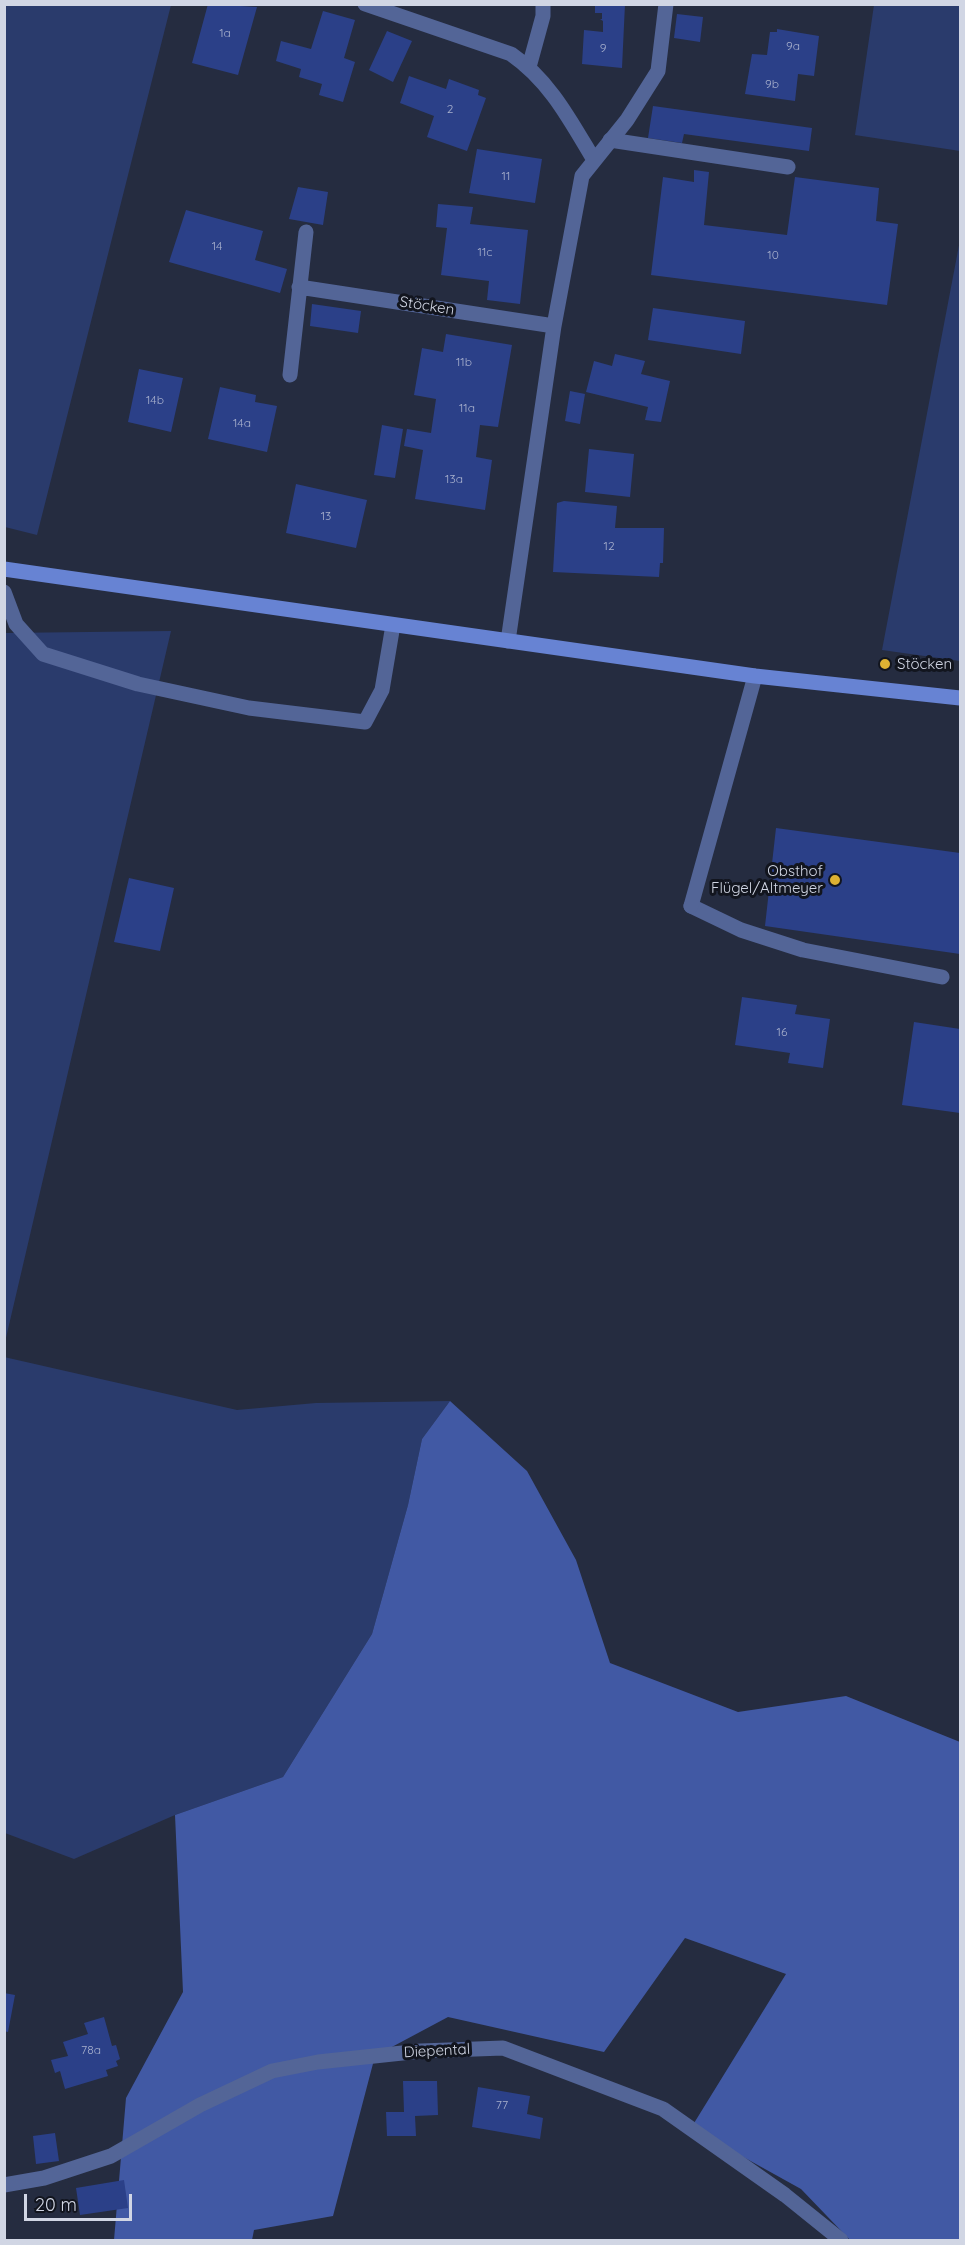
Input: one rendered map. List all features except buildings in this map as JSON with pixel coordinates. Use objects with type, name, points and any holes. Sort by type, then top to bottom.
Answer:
[{"type":"main road","points":[[4,569],[755,676],[960,698]]},
{"type":"street","points":[[365,4],[511,54],[530,67],[560,102],[594,160]]},
{"type":"street","points":[[530,67],[543,16],[543,4]]},
{"type":"street","points":[[508,641],[554,326],[582,176],[627,120],[658,71],[666,4]]},
{"type":"street","points":[[610,140],[788,167]]},
{"type":"street","points":[[290,375],[306,232]]},
{"type":"street","name":"Stöcken","points":[[299,287],[554,326]]},
{"type":"street","points":[[4,592],[16,624],[43,654],[138,684],[182,694],[249,708],[365,722],[382,690],[393,625]]},
{"type":"street","points":[[755,676],[691,906],[741,930],[803,950],[942,977]]},
{"type":"street","name":"Diepental","points":[[4,2185],[44,2178],[111,2156],[200,2105],[272,2071],[318,2062],[421,2050],[503,2048],[663,2109],[785,2194],[841,2241]]},
{"type":"shaded area","points":[[4,5],[171,5],[37,535],[5,527]]},
{"type":"shaded area","points":[[874,5],[960,5],[960,151],[855,135]]},
{"type":"shaded area","points":[[960,240],[960,661],[882,650]]},
{"type":"shaded area","points":[[171,631],[5,1342],[5,633]]},
{"type":"shaded area","points":[[4,1357],[237,1410],[316,1403],[450,1401],[422,1439],[408,1505],[372,1634],[283,1777],[175,1815],[74,1859],[5,1833]]},
{"type":"shaded area","points":[[450,1401],[527,1471],[576,1560],[610,1663],[738,1712],[846,1696],[960,1742],[960,2240],[850,2240],[801,2189],[691,2128],[786,1974],[685,1938],[604,2052],[448,2017],[375,2056],[333,2216],[254,2230],[252,2240],[114,2240],[126,2098],[183,1992],[175,1815],[283,1777],[372,1634],[408,1505],[422,1439]]},
{"type":"place","name":"Stöcken","points":[[885,664]]},
{"type":"place","name":"Obsthof Flügel/Altmeyer","points":[[835,880]]}]
